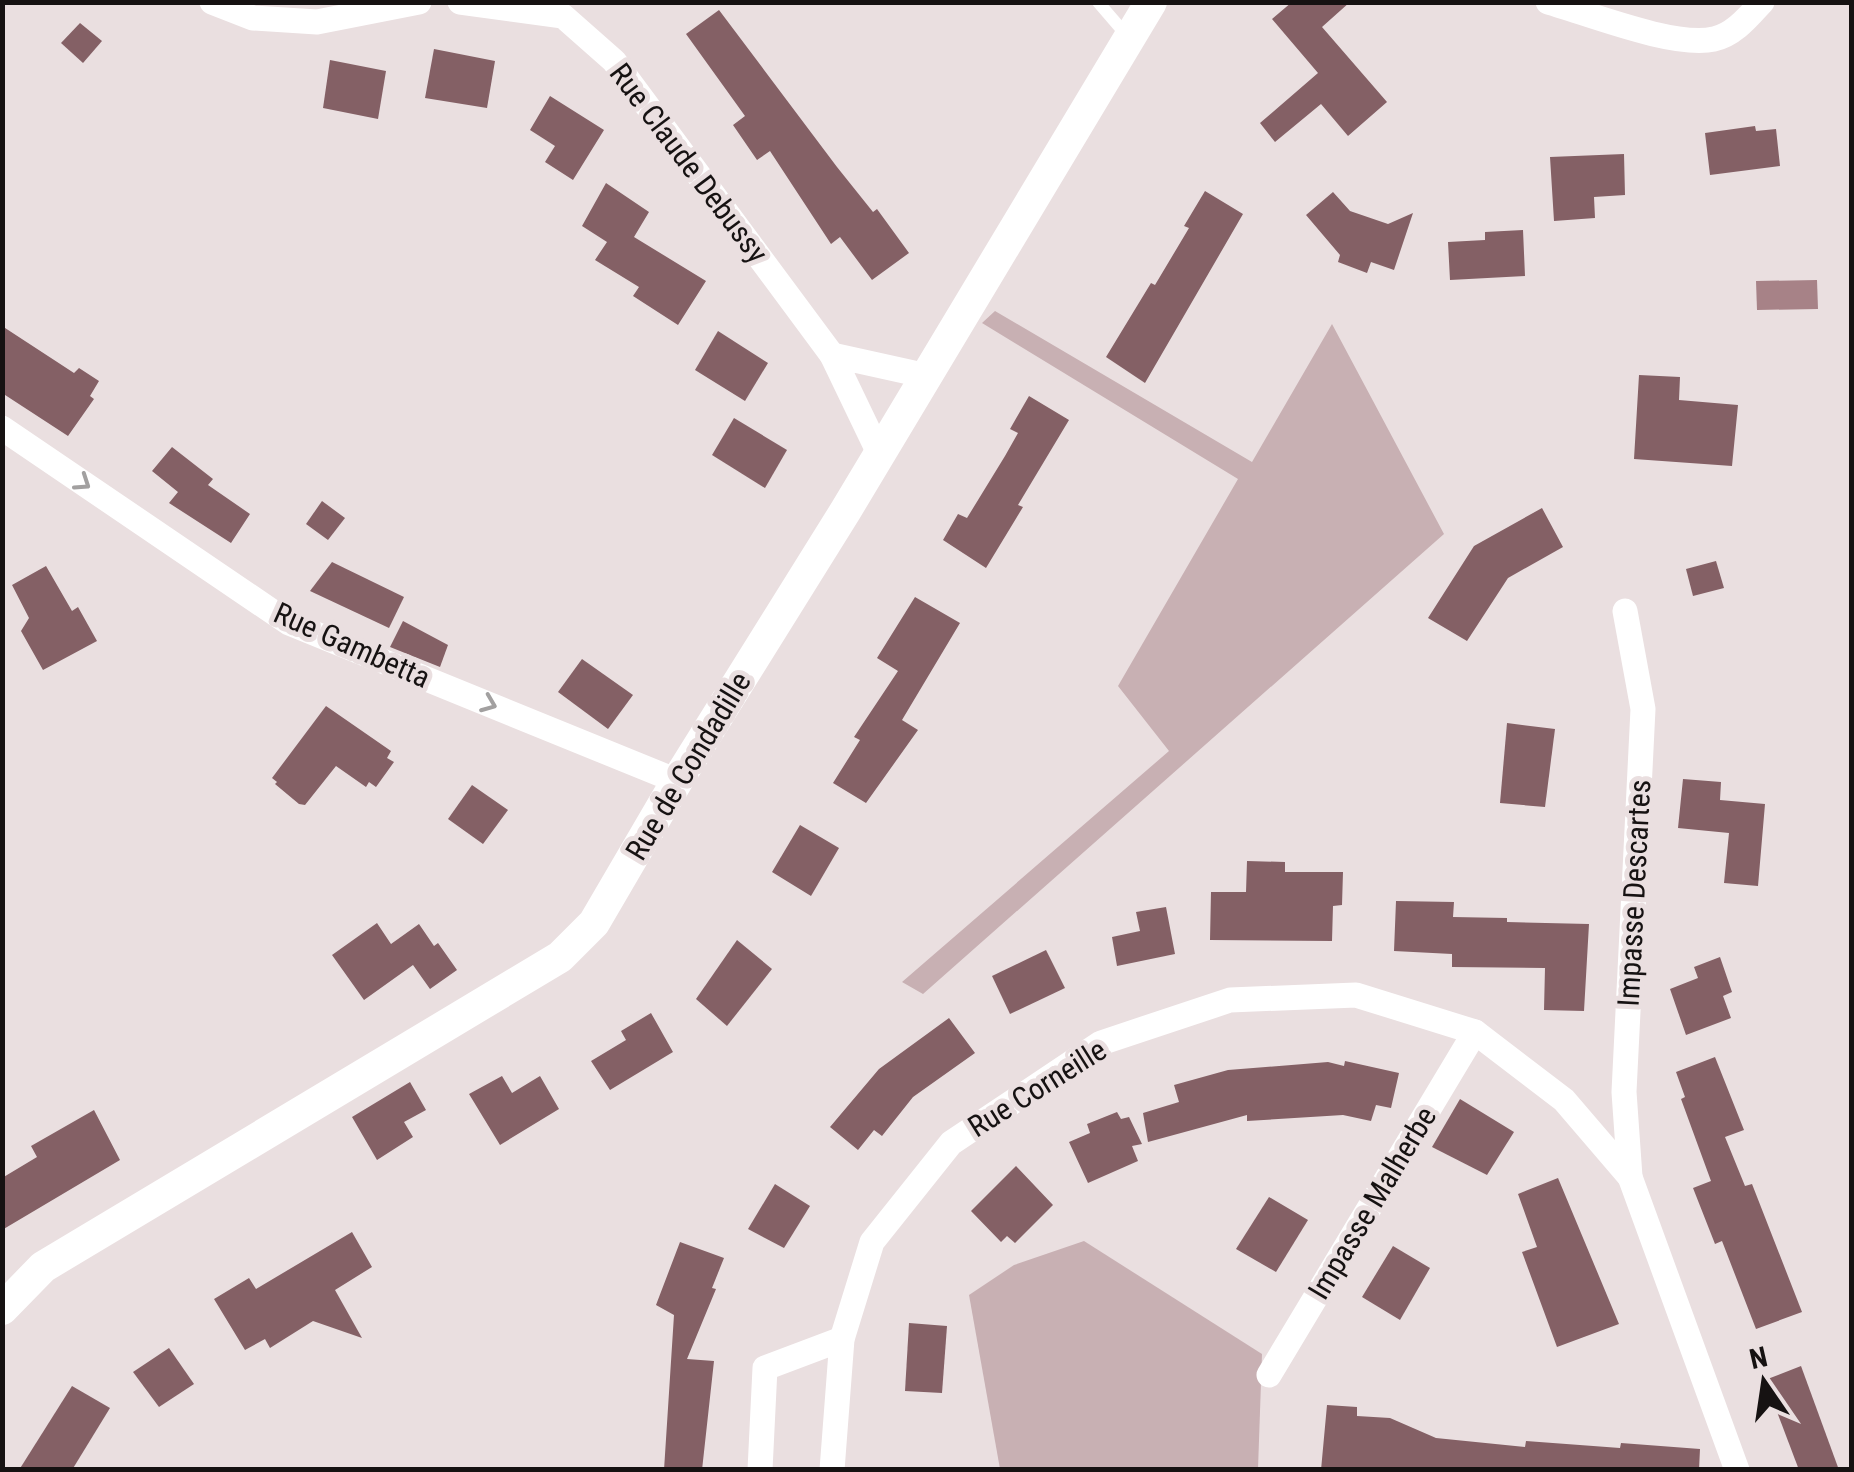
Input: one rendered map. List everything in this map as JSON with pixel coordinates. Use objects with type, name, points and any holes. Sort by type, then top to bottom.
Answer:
[{"type":"street","points":[[212,2],[253,18],[317,22],[419,2]]},
{"type":"street","name":"Rue Claude Debussy","points":[[460,2],[561,9],[614,62],[832,355],[880,455]]},
{"type":"street","name":"Rue de Condadille","points":[[2,1310],[42,1267],[560,957],[594,923],[1151,2]]},
{"type":"street","points":[[1548,2],[1686,42],[1717,39],[1739,26],[1762,2]]},
{"type":"street","points":[[832,355],[927,376]]},
{"type":"street","name":"Rue Gambetta","points":[[2,428],[290,623],[677,780]]},
{"type":"street","name":"Impasse Descartes","points":[[1625,611],[1643,709],[1624,1092],[1630,1177]]},
{"type":"street","name":"Rue Corneille","points":[[832,1470],[842,1339],[872,1242],[951,1142],[1101,1043],[1230,1000],[1356,994],[1475,1032],[1564,1100],[1630,1177],[1737,1470]]},
{"type":"street","name":"Impasse Malherbe","points":[[1269,1375],[1475,1032]]},
{"type":"street","points":[[760,1470],[765,1368],[842,1339]]},
{"type":"lane","points":[[1098,2],[1129,38]]},
{"type":"shaded area","points":[[1817,280],[1818,309],[1757,310],[1756,281]]},
{"type":"shaded area","points":[[995,311],[1252,462],[1332,324],[1444,534],[923,994],[902,982],[1169,751],[1118,686],[1238,479],[982,323]]},
{"type":"shaded area","points":[[1084,1241],[1262,1354],[1258,1469],[1000,1469],[969,1295],[1014,1265]]},
{"type":"building","points":[[1292,2],[1350,2],[1322,27],[1387,102],[1348,136],[1321,104],[1275,142],[1260,123],[1318,73],[1272,19]]},
{"type":"building","points":[[719,10],[837,167],[873,212],[877,209],[909,253],[872,280],[840,237],[831,244],[770,151],[757,160],[733,125],[745,116],[686,34]]},
{"type":"building","points":[[80,23],[102,41],[83,63],[61,43]]},
{"type":"building","points":[[434,49],[495,61],[487,108],[425,98]]},
{"type":"building","points":[[330,60],[386,71],[378,119],[323,108]]},
{"type":"building","points":[[550,96],[604,130],[573,180],[545,162],[555,146],[530,130]]},
{"type":"building","points":[[1755,126],[1756,131],[1776,129],[1780,166],[1710,175],[1705,133]]},
{"type":"building","points":[[1624,154],[1625,195],[1594,197],[1595,218],[1554,221],[1550,157]]},
{"type":"building","points":[[606,183],[649,212],[634,237],[706,281],[678,325],[633,296],[639,287],[595,260],[607,242],[582,226]]},
{"type":"building","points":[[1205,191],[1243,214],[1145,383],[1106,357],[1189,228],[1184,226]]},
{"type":"building","points":[[1333,192],[1350,211],[1388,224],[1413,213],[1394,270],[1371,262],[1367,273],[1338,262],[1340,255],[1306,215]]},
{"type":"building","points":[[1523,230],[1525,276],[1450,280],[1448,242],[1485,240],[1485,232]]},
{"type":"building","points":[[2,326],[74,373],[79,368],[99,381],[90,396],[94,399],[68,436],[2,393]]},
{"type":"building","points":[[718,331],[768,363],[745,401],[695,370]]},
{"type":"building","points":[[1639,375],[1680,377],[1679,400],[1738,405],[1732,466],[1634,459]]},
{"type":"building","points":[[1029,396],[1069,420],[986,568],[943,540],[958,514],[967,518],[1005,456],[1018,433],[1010,429]]},
{"type":"building","points":[[734,418],[787,450],[765,488],[712,455]]},
{"type":"building","points":[[172,447],[213,479],[208,485],[250,514],[231,543],[169,503],[178,492],[152,471]]},
{"type":"building","points":[[322,501],[345,518],[328,540],[306,524]]},
{"type":"building","points":[[1542,508],[1563,547],[1508,578],[1467,641],[1428,618],[1474,546]]},
{"type":"building","points":[[1716,561],[1724,588],[1693,596],[1686,569]]},
{"type":"building","points":[[332,562],[404,597],[389,628],[310,591]]},
{"type":"building","points":[[46,566],[72,611],[78,607],[97,641],[43,670],[21,631],[29,618],[12,585]]},
{"type":"building","points":[[915,597],[960,623],[902,720],[918,730],[866,803],[833,783],[860,740],[854,737],[898,671],[877,658]]},
{"type":"building","points":[[403,621],[448,645],[440,667],[390,647]]},
{"type":"building","points":[[582,659],[633,695],[608,729],[558,692]]},
{"type":"building","points":[[326,706],[391,751],[387,758],[394,762],[376,787],[369,782],[366,787],[336,766],[305,805],[299,804],[272,778]]},
{"type":"building","points":[[1507,723],[1555,729],[1545,807],[1500,803]]},
{"type":"building","points":[[1683,779],[1721,782],[1720,800],[1765,804],[1758,886],[1724,883],[1729,833],[1678,828]]},
{"type":"building","points":[[472,785],[508,810],[483,844],[448,819]]},
{"type":"building","points":[[800,825],[839,848],[811,896],[772,872]]},
{"type":"building","points":[[1247,861],[1285,862],[1285,872],[1343,872],[1342,905],[1333,906],[1332,941],[1210,940],[1211,892],[1246,892]]},
{"type":"building","points":[[1396,901],[1454,902],[1453,917],[1589,924],[1584,1011],[1544,1010],[1545,968],[1452,967],[1452,954],[1394,951]]},
{"type":"building","points":[[1166,907],[1175,954],[1117,966],[1112,937],[1140,931],[1136,912]]},
{"type":"building","points":[[377,923],[391,944],[419,924],[457,970],[430,989],[413,965],[364,1000],[332,955]]},
{"type":"building","points":[[737,940],[772,969],[727,1026],[696,999]]},
{"type":"building","points":[[1046,950],[1065,988],[1010,1014],[992,976]]},
{"type":"building","points":[[1720,957],[1732,992],[1723,996],[1731,1018],[1686,1035],[1670,989],[1698,978],[1694,967]]},
{"type":"building","points":[[651,1013],[673,1052],[610,1090],[591,1061],[626,1040],[621,1031]]},
{"type":"building","points":[[949,1018],[975,1053],[913,1097],[882,1136],[874,1130],[858,1150],[830,1127],[879,1069]]},
{"type":"building","points":[[1715,1057],[1744,1130],[1725,1137],[1745,1186],[1752,1184],[1802,1312],[1756,1329],[1722,1241],[1715,1244],[1693,1188],[1711,1181],[1681,1099],[1685,1097],[1676,1072]]},
{"type":"building","points":[[1345,1061],[1399,1073],[1391,1108],[1376,1105],[1371,1121],[1343,1115],[1247,1121],[1247,1115],[1148,1142],[1143,1113],[1179,1102],[1174,1085],[1228,1070],[1328,1062],[1344,1066]]},
{"type":"building","points":[[502,1076],[512,1093],[540,1076],[559,1109],[500,1145],[469,1094]]},
{"type":"building","points":[[410,1082],[426,1110],[404,1122],[413,1137],[377,1160],[352,1117]]},
{"type":"building","points":[[1460,1099],[1514,1132],[1487,1175],[1432,1147]]},
{"type":"building","points":[[94,1110],[120,1160],[2,1230],[2,1178],[37,1157],[31,1146]]},
{"type":"building","points":[[1117,1112],[1121,1119],[1129,1117],[1142,1144],[1132,1146],[1138,1161],[1088,1183],[1069,1142],[1090,1133],[1087,1124]]},
{"type":"building","points":[[1016,1166],[1053,1205],[1015,1243],[1007,1236],[1001,1242],[971,1211]]},
{"type":"building","points":[[1558,1178],[1619,1324],[1557,1347],[1522,1252],[1537,1247],[1518,1194]]},
{"type":"building","points":[[775,1184],[810,1206],[784,1248],[748,1229]]},
{"type":"building","points":[[1269,1197],[1308,1220],[1276,1272],[1236,1249]]},
{"type":"building","points":[[352,1232],[372,1267],[335,1290],[362,1338],[313,1321],[270,1348],[265,1339],[245,1350],[214,1299],[249,1278],[256,1289]]},
{"type":"building","points":[[680,1242],[724,1258],[712,1288],[716,1289],[687,1359],[714,1361],[702,1470],[664,1470],[674,1315],[656,1305]]},
{"type":"building","points":[[1393,1246],[1430,1268],[1400,1320],[1362,1297]]},
{"type":"building","points":[[909,1323],[947,1326],[942,1393],[905,1391]]},
{"type":"building","points":[[169,1348],[194,1384],[159,1407],[133,1372]]},
{"type":"building","points":[[1801,1366],[1839,1470],[1799,1470],[1765,1380]]},
{"type":"building","points":[[72,1386],[110,1408],[72,1470],[19,1470]]},
{"type":"building","points":[[1327,1405],[1357,1407],[1357,1416],[1390,1418],[1436,1438],[1525,1447],[1526,1441],[1700,1449],[1699,1470],[1321,1470]]}]
